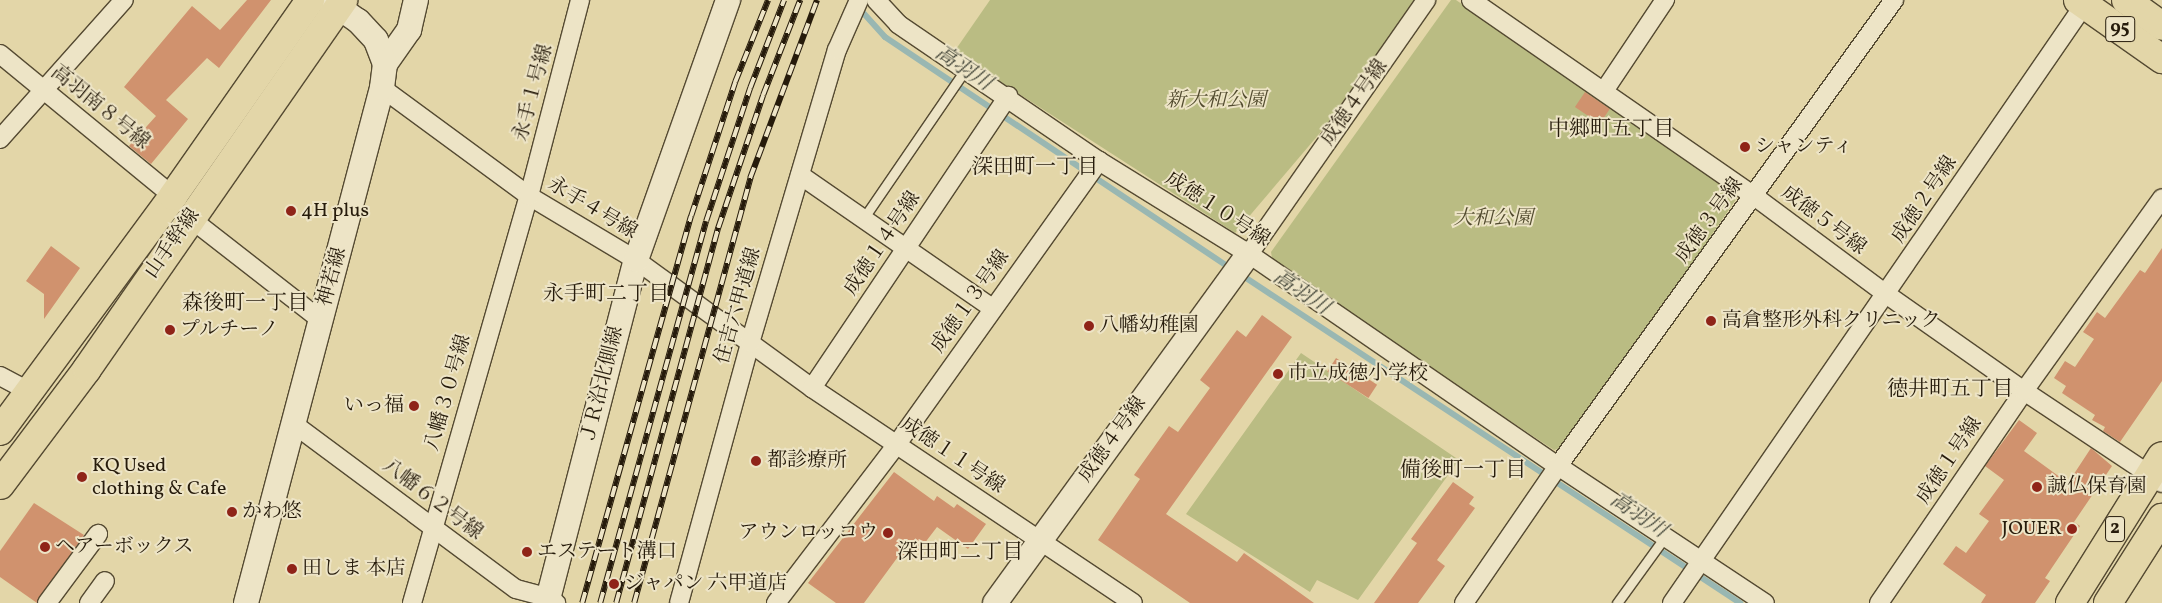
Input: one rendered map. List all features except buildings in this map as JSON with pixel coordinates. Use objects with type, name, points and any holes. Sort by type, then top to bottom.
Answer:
[{"type":"main road","name":"95","points":[[2126,0],[2160,21]]},
{"type":"main road","name":"山手幹線","points":[[0,431],[173,196],[320,2]]},
{"type":"main road","name":"山手幹線","points":[[0,485],[87,369],[191,219],[320,2]]},
{"type":"main road","name":"95","points":[[2081,2],[2162,59]]},
{"type":"main road","name":"2","points":[[2070,603],[2158,471]]},
{"type":"main road","name":"2","points":[[2108,603],[2162,518]]},
{"type":"street","points":[[0,139],[124,0]]},
{"type":"street","points":[[385,64],[409,30],[416,0]]},
{"type":"street","name":"永手１号線","points":[[529,196],[580,0]]},
{"type":"street","name":"ＪＲ沿北側線","points":[[551,601],[636,260],[728,0]]},
{"type":"street","name":"住吉六甲道線","points":[[678,603],[750,343],[836,50],[860,0]]},
{"type":"street","name":"成徳１０号線","points":[[876,0],[898,24],[963,73],[1098,161],[1241,265],[1665,538],[1696,569],[1765,603]]},
{"type":"street","name":"成徳４号線","points":[[995,603],[1241,265],[1426,0]]},
{"type":"street","name":"成徳５号線","points":[[1471,0],[1754,196],[1886,294],[2024,391],[2158,471]]},
{"type":"street","points":[[1604,91],[1665,0]]},
{"type":"street","name":"成徳３号線","points":[[1464,603],[1557,468],[1894,0]]},
{"type":"street","name":"神若線","points":[[246,603],[322,321],[382,88],[385,64],[376,40],[320,2]]},
{"type":"street","name":"成徳２号線","points":[[1672,603],[1886,294],[2081,2]]},
{"type":"street","name":"高羽南８号線","points":[[0,54],[173,196]]},
{"type":"street","name":"永手４号線","points":[[382,88],[529,196],[636,260],[750,343]]},
{"type":"street","name":"成徳１４号線","points":[[812,388],[1005,99]]},
{"type":"street","name":"成徳１３号線","points":[[776,603],[897,444],[1098,161]]},
{"type":"street","points":[[800,175],[992,308]]},
{"type":"street","name":"八幡３０号線","points":[[412,603],[529,196]]},
{"type":"street","name":"成徳１号線","points":[[1879,603],[2024,391],[2162,198]]},
{"type":"street","points":[[191,219],[322,321]]},
{"type":"street","name":"成徳１１号線","points":[[750,343],[812,388],[1133,603]]},
{"type":"street","points":[[0,376],[28,391]]},
{"type":"street","name":"八幡６２号線","points":[[295,424],[516,589],[551,601]]},
{"type":"street","points":[[47,603],[98,534]]},
{"type":"street","points":[[89,603],[104,581]]},
{"type":"lane","points":[[864,219],[963,73]]},
{"type":"lane","points":[[1617,603],[1665,538]]},
{"type":"green space","name":"新大和公園","points":[[990,0],[1418,0],[1427,7],[1235,233],[954,52]]},
{"type":"green space","name":"大和公園","points":[[1451,0],[1456,0],[1739,195],[1567,446],[1554,450],[1273,264],[1271,252]]},
{"type":"green space","points":[[1301,353],[1459,460],[1358,600],[1317,580],[1310,592],[1186,514]]},
{"type":"waterway","name":"高羽川","points":[[858,7],[885,37],[1232,269]]},
{"type":"waterway","name":"高羽川","points":[[1240,274],[1740,603]]},
{"type":"railway","points":[[582,603],[691,216],[735,82],[768,0]]},
{"type":"railway","points":[[600,603],[706,221],[750,88],[784,0]]},
{"type":"railway","points":[[616,603],[718,228],[763,95],[800,0]]},
{"type":"railway","points":[[634,603],[750,178],[817,0]]},
{"type":"place","name":"シャンティ","points":[[1745,147]]},
{"type":"place","name":"4H plus","points":[[291,211]]},
{"type":"place","name":"高倉整形外科クリニック","points":[[1711,321]]},
{"type":"place","name":"八幡幼稚園","points":[[1089,326]]},
{"type":"place","name":"プルチーノ","points":[[170,330]]},
{"type":"place","name":"市立成徳小学校","points":[[1278,374]]},
{"type":"place","name":"いっ福","points":[[414,406]]},
{"type":"place","name":"都診療所","points":[[756,461]]},
{"type":"place","name":"KQ Used clothing & Cafe","points":[[82,477]]},
{"type":"place","name":"誠仏保育園","points":[[2037,487]]},
{"type":"place","name":"かわ悠","points":[[232,512]]},
{"type":"place","name":"JOUER","points":[[2072,529]]},
{"type":"place","name":"アウンロッコウ","points":[[888,533]]},
{"type":"place","name":"ヘアーボックス","points":[[45,547]]},
{"type":"place","name":"エステート溝口","points":[[527,552]]},
{"type":"place","name":"田しま 本店","points":[[292,569]]},
{"type":"place","name":"ジャパン 六甲道店","points":[[614,584]]},
{"type":"district","name":"中郷町五丁目","points":[[1611,130]]},
{"type":"district","name":"深田町一丁目","points":[[1035,168]]},
{"type":"district","name":"永手町二丁目","points":[[606,295]]},
{"type":"district","name":"森後町一丁目","points":[[245,304]]},
{"type":"district","name":"徳井町五丁目","points":[[1950,390]]},
{"type":"district","name":"備後町一丁目","points":[[1463,471]]},
{"type":"district","name":"深田町二丁目","points":[[960,553]]}]
